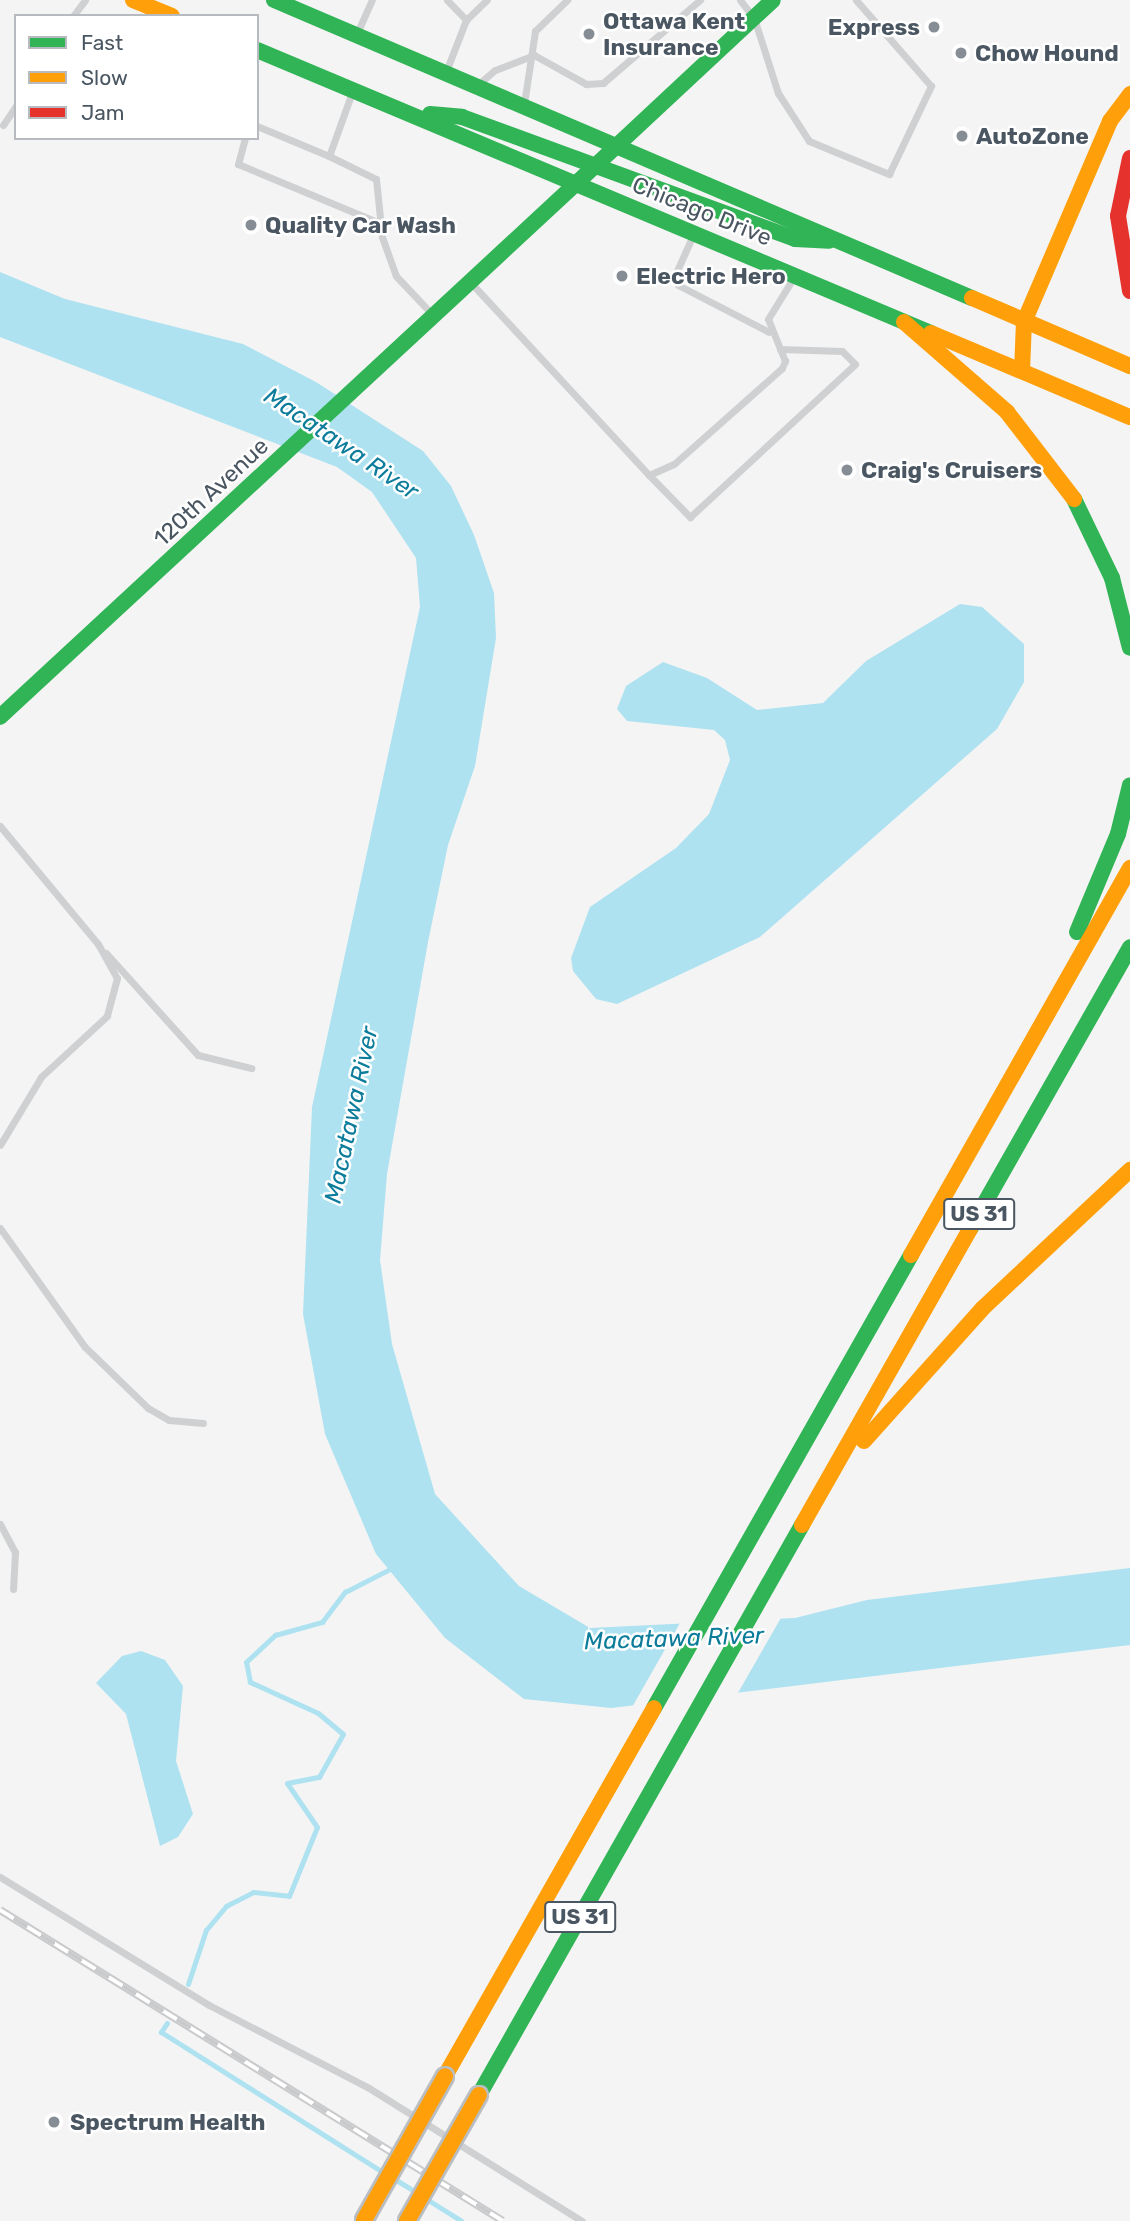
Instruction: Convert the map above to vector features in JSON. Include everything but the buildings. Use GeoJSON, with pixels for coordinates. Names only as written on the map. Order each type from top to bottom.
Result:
{"type":"FeatureCollection","features":[{"type":"Feature","properties":{"kind":"main road"},"geometry":{"type":"LineString","coordinates":[[133,0],[171,10]]}},
{"type":"Feature","properties":{"kind":"main road","name":"Chicago Drive"},"geometry":{"type":"LineString","coordinates":[[274,0],[846,242],[1130,366]]}},
{"type":"Feature","properties":{"kind":"main road","name":"120th Avenue"},"geometry":{"type":"LineString","coordinates":[[0,717],[773,0]]}},
{"type":"Feature","properties":{"kind":"main road","name":"Chicago Drive"},"geometry":{"type":"LineString","coordinates":[[259,51],[353,88],[575,185],[796,274],[1130,417]]}},
{"type":"Feature","properties":{"kind":"main road"},"geometry":{"type":"LineString","coordinates":[[1022,371],[1024,322],[1110,121],[1130,94]]}},
{"type":"Feature","properties":{"kind":"main road"},"geometry":{"type":"LineString","coordinates":[[411,113],[462,117],[795,239],[846,242]]}},
{"type":"Feature","properties":{"kind":"main road"},"geometry":{"type":"LineString","coordinates":[[1130,158],[1118,229],[1130,291]]}},
{"type":"Feature","properties":{"kind":"main road"},"geometry":{"type":"LineString","coordinates":[[904,322],[1007,412],[1068,486],[1112,578],[1130,648]]}},
{"type":"Feature","properties":{"kind":"main road"},"geometry":{"type":"LineString","coordinates":[[1024,1056],[1109,859],[1130,785]]}},
{"type":"Feature","properties":{"kind":"main road","name":"US 31"},"geometry":{"type":"LineString","coordinates":[[364,2220],[1130,868]]}},
{"type":"Feature","properties":{"kind":"main road","name":"US 31"},"geometry":{"type":"LineString","coordinates":[[407,2221],[1130,947]]}},
{"type":"Feature","properties":{"kind":"main road"},"geometry":{"type":"LineString","coordinates":[[828,1481],[983,1308],[1130,1170]]}},
{"type":"Feature","properties":{"kind":"main road"},"geometry":{"type":"LineString","coordinates":[[427,2221],[461,2157],[461,2126]]}},
{"type":"Feature","properties":{"kind":"lane"},"geometry":{"type":"LineString","coordinates":[[357,34],[372,0]]}},
{"type":"Feature","properties":{"kind":"lane"},"geometry":{"type":"LineString","coordinates":[[447,0],[466,20]]}},
{"type":"Feature","properties":{"kind":"lane"},"geometry":{"type":"LineString","coordinates":[[446,73],[466,20],[487,0]]}},
{"type":"Feature","properties":{"kind":"lane"},"geometry":{"type":"LineString","coordinates":[[524,106],[534,55],[535,31],[567,0]]}},
{"type":"Feature","properties":{"kind":"lane"},"geometry":{"type":"LineString","coordinates":[[534,55],[586,84],[603,83],[700,0]]}},
{"type":"Feature","properties":{"kind":"lane"},"geometry":{"type":"LineString","coordinates":[[740,0],[754,18],[778,93],[808,141],[889,174],[931,86],[856,0]]}},
{"type":"Feature","properties":{"kind":"lane"},"geometry":{"type":"LineString","coordinates":[[477,86],[495,70],[534,55]]}},
{"type":"Feature","properties":{"kind":"lane"},"geometry":{"type":"LineString","coordinates":[[329,156],[353,88]]}},
{"type":"Feature","properties":{"kind":"lane"},"geometry":{"type":"LineString","coordinates":[[3,125],[14,109]]}},
{"type":"Feature","properties":{"kind":"lane"},"geometry":{"type":"LineString","coordinates":[[259,127],[376,179],[380,223],[396,276],[433,316]]}},
{"type":"Feature","properties":{"kind":"lane"},"geometry":{"type":"LineString","coordinates":[[244,140],[238,164],[380,223]]}},
{"type":"Feature","properties":{"kind":"lane"},"geometry":{"type":"LineString","coordinates":[[694,232],[675,275],[678,285],[769,332]]}},
{"type":"Feature","properties":{"kind":"lane"},"geometry":{"type":"LineString","coordinates":[[649,475],[674,464],[782,368],[780,349],[769,332],[768,319],[796,274]]}},
{"type":"Feature","properties":{"kind":"lane"},"geometry":{"type":"LineString","coordinates":[[470,282],[690,517],[855,364],[842,351],[780,349]]}},
{"type":"Feature","properties":{"kind":"lane"},"geometry":{"type":"LineString","coordinates":[[0,826],[103,951],[117,978],[107,1016],[41,1077],[0,1145]]}},
{"type":"Feature","properties":{"kind":"lane"},"geometry":{"type":"LineString","coordinates":[[103,951],[120,962],[198,1055],[251,1068]]}},
{"type":"Feature","properties":{"kind":"lane"},"geometry":{"type":"LineString","coordinates":[[0,1228],[85,1347],[148,1408],[169,1420],[203,1423]]}},
{"type":"Feature","properties":{"kind":"lane"},"geometry":{"type":"LineString","coordinates":[[0,1524],[15,1552],[13,1589]]}},
{"type":"Feature","properties":{"kind":"lane"},"geometry":{"type":"LineString","coordinates":[[0,1877],[209,2005],[369,2088],[582,2221]]}},
{"type":"Feature","properties":{"kind":"water","name":"Macatawa River"},"geometry":{"type":"Polygon","coordinates":[[[0,272],[65,299],[243,344],[316,382],[423,451],[451,486],[474,535],[494,593],[496,638],[475,766],[448,845],[428,942],[387,1174],[380,1260],[392,1344],[435,1494],[519,1586],[590,1628],[795,1618],[867,1600],[1130,1568],[1130,1645],[611,1708],[524,1699],[445,1638],[376,1554],[325,1434],[303,1314],[312,1107],[420,607],[416,558],[372,492],[337,467],[0,337],[0,272]]]}},
{"type":"Feature","properties":{"kind":"water"},"geometry":{"type":"Polygon","coordinates":[[[960,604],[982,607],[1024,644],[1024,682],[997,729],[760,937],[617,1004],[596,999],[573,971],[571,958],[590,907],[676,848],[709,814],[730,760],[725,740],[714,730],[627,721],[617,709],[626,686],[663,662],[707,678],[757,710],[823,703],[866,661],[960,604]]]}},
{"type":"Feature","properties":{"kind":"water"},"geometry":{"type":"Polygon","coordinates":[[[141,1651],[165,1660],[183,1686],[176,1761],[193,1814],[178,1837],[160,1846],[126,1714],[96,1683],[122,1656],[141,1651]]]}},
{"type":"Feature","properties":{"kind":"pier"},"geometry":{"type":"Polygon","coordinates":[[[782,1616],[735,1698],[631,1709],[680,1623],[782,1616]]]}},
{"type":"Feature","properties":{"kind":"waterway"},"geometry":{"type":"LineString","coordinates":[[188,1984],[206,1930],[226,1906],[253,1892],[289,1896],[317,1827],[287,1783],[319,1777],[343,1734],[318,1713],[250,1682],[246,1662],[275,1635],[322,1622],[345,1592],[392,1568]]}},
{"type":"Feature","properties":{"kind":"waterway"},"geometry":{"type":"LineString","coordinates":[[167,2023],[161,2032],[381,2171]]}},
{"type":"Feature","properties":{"kind":"waterway"},"geometry":{"type":"LineString","coordinates":[[396,2180],[414,2191]]}},
{"type":"Feature","properties":{"kind":"waterway"},"geometry":{"type":"LineString","coordinates":[[428,2200],[461,2221]]}},
{"type":"Feature","properties":{"kind":"railway"},"geometry":{"type":"LineString","coordinates":[[0,1910],[503,2221]]}},
{"type":"Feature","properties":{"kind":"traffic: fast"},"geometry":{"type":"LineString","coordinates":[[274,0],[972,298]]}},
{"type":"Feature","properties":{"kind":"traffic: fast"},"geometry":{"type":"LineString","coordinates":[[595,166],[773,0]]}},
{"type":"Feature","properties":{"kind":"traffic: fast"},"geometry":{"type":"LineString","coordinates":[[259,51],[931,333]]}},
{"type":"Feature","properties":{"kind":"traffic: fast"},"geometry":{"type":"LineString","coordinates":[[430,114],[462,117],[795,239],[829,241]]}},
{"type":"Feature","properties":{"kind":"traffic: fast"},"geometry":{"type":"LineString","coordinates":[[0,717],[595,166]]}},
{"type":"Feature","properties":{"kind":"traffic: fast"},"geometry":{"type":"LineString","coordinates":[[1074,499],[1112,578],[1130,648]]}},
{"type":"Feature","properties":{"kind":"traffic: fast"},"geometry":{"type":"LineString","coordinates":[[1077,932],[1118,834],[1130,785]]}},
{"type":"Feature","properties":{"kind":"traffic: fast"},"geometry":{"type":"LineString","coordinates":[[970,1229],[1130,947]]}},
{"type":"Feature","properties":{"kind":"traffic: fast"},"geometry":{"type":"LineString","coordinates":[[654,1708],[911,1255]]}},
{"type":"Feature","properties":{"kind":"traffic: fast"},"geometry":{"type":"LineString","coordinates":[[479,2095],[802,1525]]}},
{"type":"Feature","properties":{"kind":"traffic: slow"},"geometry":{"type":"LineString","coordinates":[[133,0],[167,14]]}},
{"type":"Feature","properties":{"kind":"traffic: slow"},"geometry":{"type":"LineString","coordinates":[[1022,371],[1024,322],[1110,121],[1130,94]]}},
{"type":"Feature","properties":{"kind":"traffic: slow"},"geometry":{"type":"LineString","coordinates":[[972,298],[1130,366]]}},
{"type":"Feature","properties":{"kind":"traffic: slow"},"geometry":{"type":"LineString","coordinates":[[904,322],[1007,412],[1074,499]]}},
{"type":"Feature","properties":{"kind":"traffic: slow"},"geometry":{"type":"LineString","coordinates":[[931,333],[1130,417]]}},
{"type":"Feature","properties":{"kind":"traffic: slow"},"geometry":{"type":"LineString","coordinates":[[911,1255],[1130,868]]}},
{"type":"Feature","properties":{"kind":"traffic: slow"},"geometry":{"type":"LineString","coordinates":[[864,1441],[983,1308],[1130,1170]]}},
{"type":"Feature","properties":{"kind":"traffic: slow"},"geometry":{"type":"LineString","coordinates":[[802,1525],[970,1229]]}},
{"type":"Feature","properties":{"kind":"traffic: slow"},"geometry":{"type":"LineString","coordinates":[[445,2076],[654,1708]]}},
{"type":"Feature","properties":{"kind":"traffic: slow"},"geometry":{"type":"LineString","coordinates":[[364,2220],[445,2076]]}},
{"type":"Feature","properties":{"kind":"traffic: slow"},"geometry":{"type":"LineString","coordinates":[[407,2221],[479,2095]]}},
{"type":"Feature","properties":{"kind":"traffic: jam"},"geometry":{"type":"LineString","coordinates":[[1130,158],[1118,216],[1130,291]]}},
{"type":"Feature","properties":{"kind":"place","name":"Express"},"geometry":{"type":"Point","coordinates":[934,27]}},
{"type":"Feature","properties":{"kind":"place","name":"Ottawa Kent Insurance"},"geometry":{"type":"Point","coordinates":[589,34]}},
{"type":"Feature","properties":{"kind":"place","name":"Chow Hound"},"geometry":{"type":"Point","coordinates":[961,53]}},
{"type":"Feature","properties":{"kind":"place","name":"AutoZone"},"geometry":{"type":"Point","coordinates":[962,136]}},
{"type":"Feature","properties":{"kind":"place","name":"Quality Car Wash"},"geometry":{"type":"Point","coordinates":[251,225]}},
{"type":"Feature","properties":{"kind":"place","name":"Electric Hero"},"geometry":{"type":"Point","coordinates":[622,276]}},
{"type":"Feature","properties":{"kind":"place","name":"Craig's Cruisers"},"geometry":{"type":"Point","coordinates":[847,470]}},
{"type":"Feature","properties":{"kind":"place","name":"Spectrum Health"},"geometry":{"type":"Point","coordinates":[54,2122]}}]}
